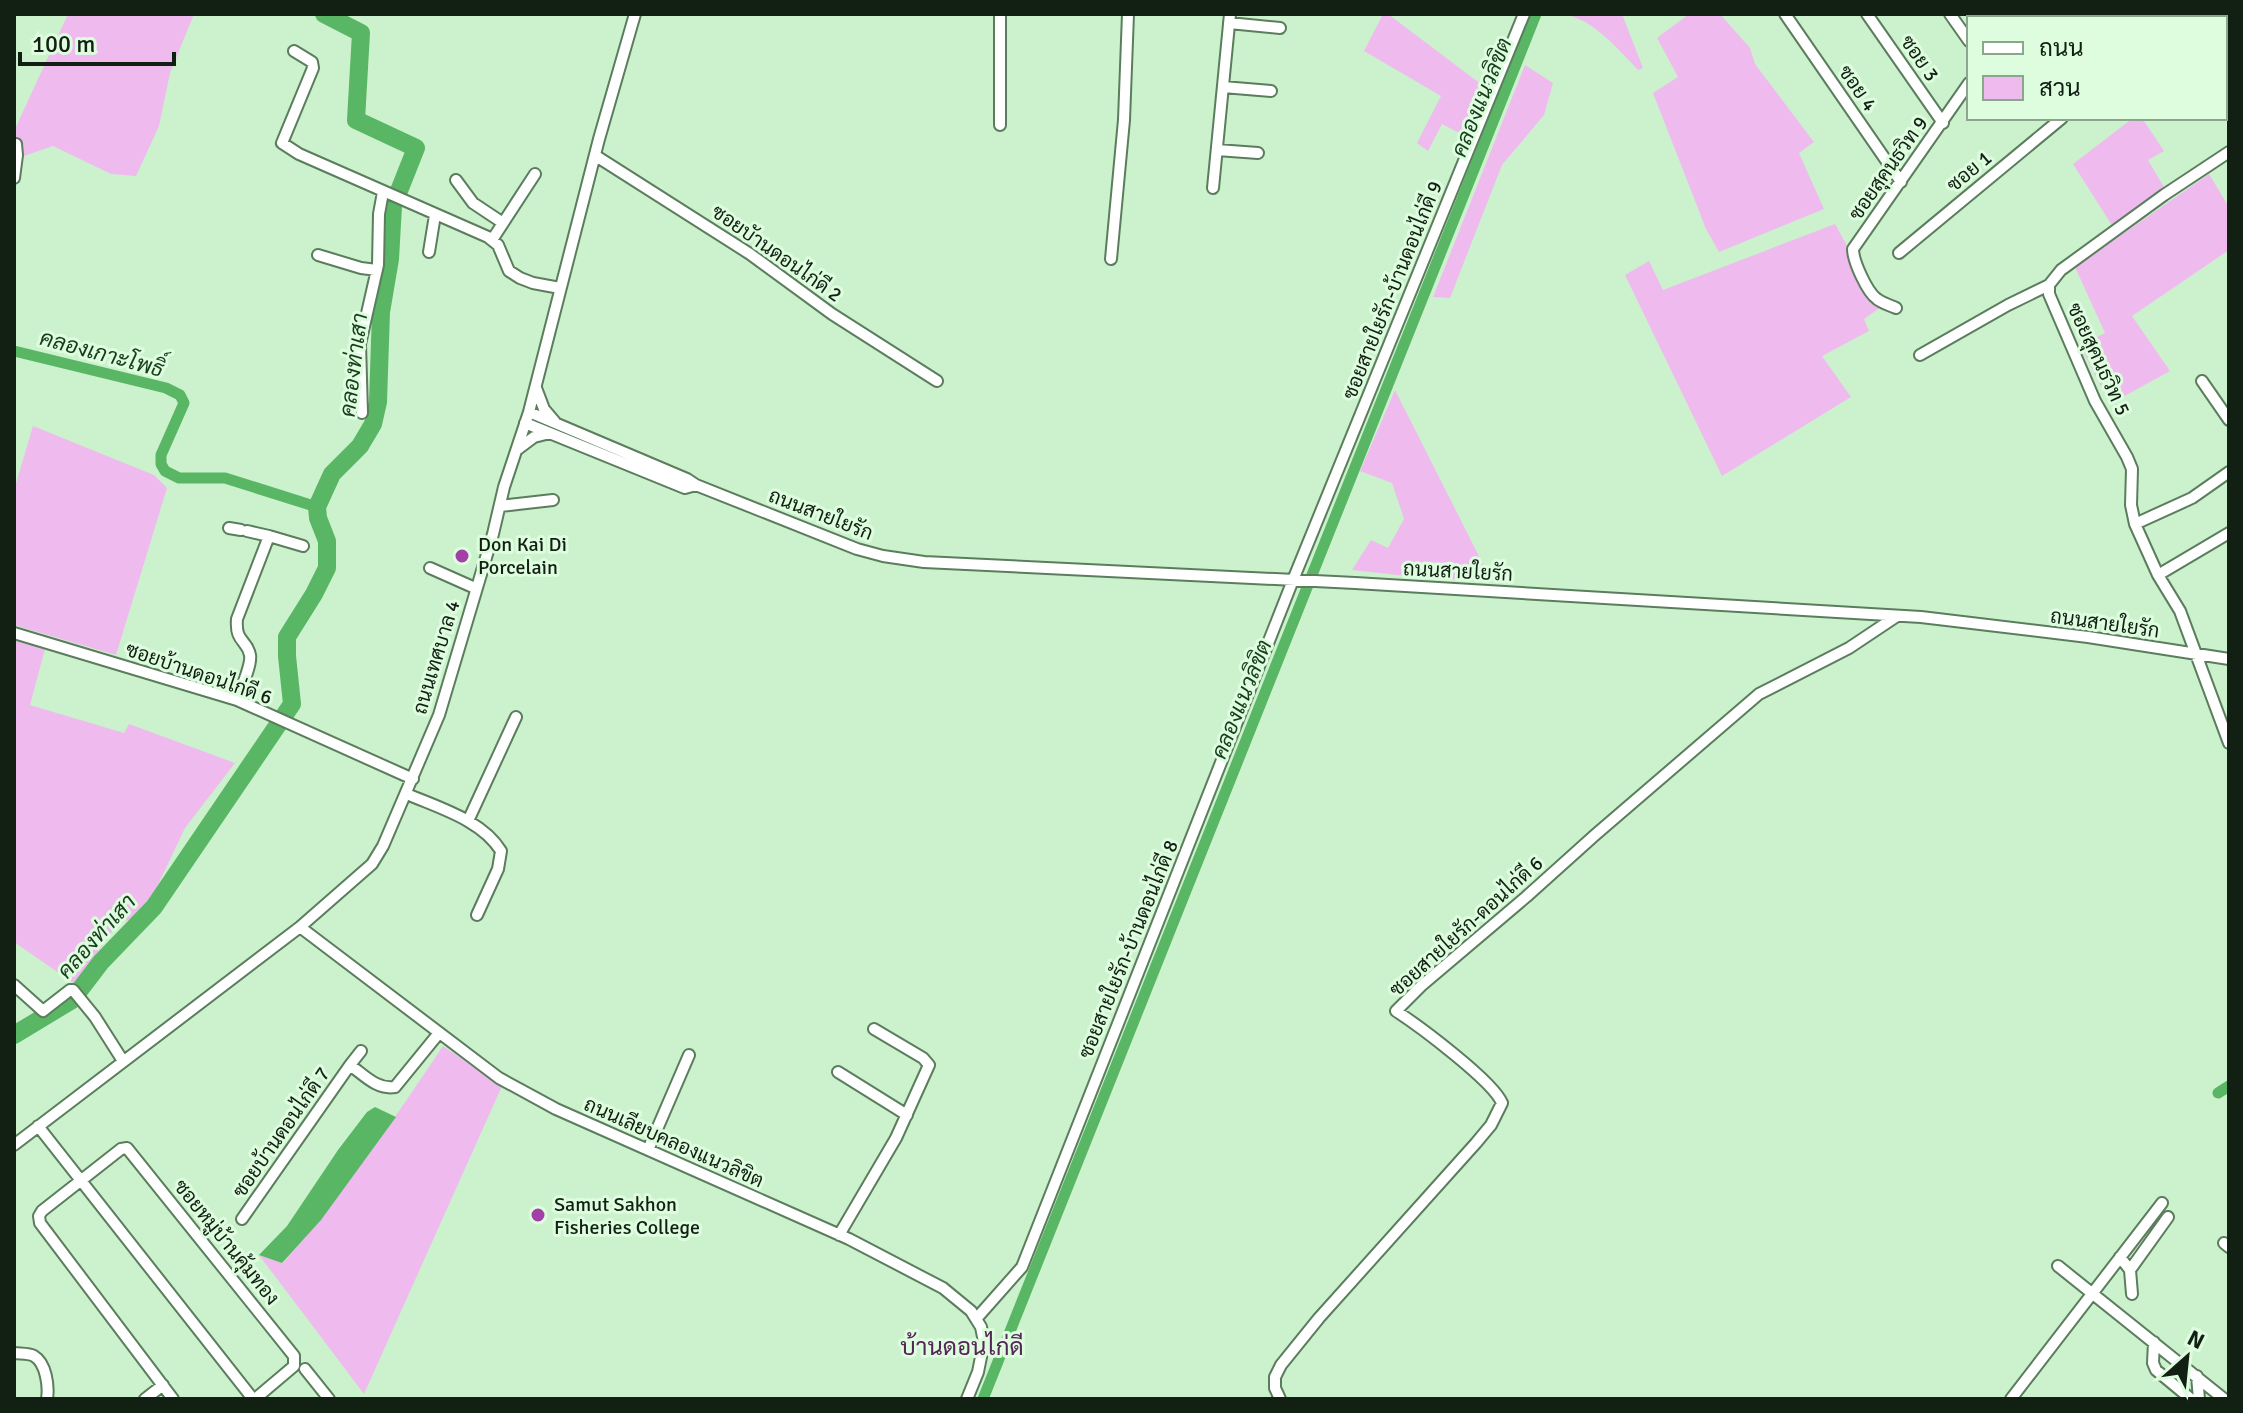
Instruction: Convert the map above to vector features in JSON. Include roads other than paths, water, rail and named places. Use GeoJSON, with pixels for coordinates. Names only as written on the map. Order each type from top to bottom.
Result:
{"type":"FeatureCollection","features":[{"type":"Feature","properties":{"kind":"street","name":"ถนนเทศบาล 4"},"geometry":{"type":"LineString","coordinates":[[14,1145],[300,927],[372,864],[383,846],[439,715],[527,418],[635,14]]}},
{"type":"Feature","properties":{"kind":"street"},"geometry":{"type":"LineString","coordinates":[[1000,14],[1000,125]]}},
{"type":"Feature","properties":{"kind":"street"},"geometry":{"type":"LineString","coordinates":[[1111,259],[1124,120],[1128,14]]}},
{"type":"Feature","properties":{"kind":"street","name":"ซอยสายใยรัก-บ้านดอนไก่ดี 9"},"geometry":{"type":"LineString","coordinates":[[1296,581],[1524,14]]}},
{"type":"Feature","properties":{"kind":"street","name":"ซอย 4"},"geometry":{"type":"LineString","coordinates":[[1785,14],[1901,182]]}},
{"type":"Feature","properties":{"kind":"street","name":"ซอย 3"},"geometry":{"type":"LineString","coordinates":[[1867,14],[1943,123]]}},
{"type":"Feature","properties":{"kind":"street"},"geometry":{"type":"LineString","coordinates":[[1950,14],[1967,38]]}},
{"type":"Feature","properties":{"kind":"street"},"geometry":{"type":"LineString","coordinates":[[1213,188],[1230,18],[1280,28]]}},
{"type":"Feature","properties":{"kind":"street"},"geometry":{"type":"LineString","coordinates":[[294,51],[312,62],[313,68],[282,143],[299,154],[492,240],[498,245],[509,271],[520,278],[560,288]]}},
{"type":"Feature","properties":{"kind":"street","name":"ซอยสุคนธวิท 9"},"geometry":{"type":"LineString","coordinates":[[1896,308],[1872,295],[1853,249],[1967,86]]}},
{"type":"Feature","properties":{"kind":"street"},"geometry":{"type":"LineString","coordinates":[[1223,87],[1271,91]]}},
{"type":"Feature","properties":{"kind":"street","name":"ซอย 1"},"geometry":{"type":"LineString","coordinates":[[1899,253],[2060,120]]}},
{"type":"Feature","properties":{"kind":"street"},"geometry":{"type":"LineString","coordinates":[[14,178],[16,144]]}},
{"type":"Feature","properties":{"kind":"street"},"geometry":{"type":"LineString","coordinates":[[1217,150],[1258,153]]}},
{"type":"Feature","properties":{"kind":"street","name":"ซอยสุคนธวิท 5"},"geometry":{"type":"LineString","coordinates":[[2229,152],[2061,270],[2049,285],[2049,294],[2087,384],[2132,469],[2131,505],[2135,524],[2158,575],[2180,611],[2229,743]]}},
{"type":"Feature","properties":{"kind":"street","name":"ซอยบัานดอนไก่ดี 2"},"geometry":{"type":"LineString","coordinates":[[596,156],[750,254],[832,314],[937,381]]}},
{"type":"Feature","properties":{"kind":"street"},"geometry":{"type":"LineString","coordinates":[[492,240],[535,174]]}},
{"type":"Feature","properties":{"kind":"street"},"geometry":{"type":"LineString","coordinates":[[456,180],[473,203],[503,223]]}},
{"type":"Feature","properties":{"kind":"street"},"geometry":{"type":"LineString","coordinates":[[362,413],[360,344],[377,270],[379,214],[389,195]]}},
{"type":"Feature","properties":{"kind":"street"},"geometry":{"type":"LineString","coordinates":[[429,252],[435,215]]}},
{"type":"Feature","properties":{"kind":"street"},"geometry":{"type":"LineString","coordinates":[[318,255],[377,270]]}},
{"type":"Feature","properties":{"kind":"street"},"geometry":{"type":"LineString","coordinates":[[1920,355],[2049,285]]}},
{"type":"Feature","properties":{"kind":"street"},"geometry":{"type":"LineString","coordinates":[[2202,381],[2229,420]]}},
{"type":"Feature","properties":{"kind":"street"},"geometry":{"type":"LineString","coordinates":[[516,450],[554,428],[535,386]]}},
{"type":"Feature","properties":{"kind":"street","name":"ถนนสายใยรัก"},"geometry":{"type":"LineString","coordinates":[[527,418],[687,479],[835,541],[883,556],[924,562],[1317,581],[1897,616],[2088,637],[2229,659]]}},
{"type":"Feature","properties":{"kind":"street"},"geometry":{"type":"LineString","coordinates":[[2135,524],[2192,498],[2229,472]]}},
{"type":"Feature","properties":{"kind":"street"},"geometry":{"type":"LineString","coordinates":[[500,506],[553,500]]}},
{"type":"Feature","properties":{"kind":"street"},"geometry":{"type":"LineString","coordinates":[[239,529],[303,546]]}},
{"type":"Feature","properties":{"kind":"street"},"geometry":{"type":"LineString","coordinates":[[2158,575],[2229,533]]}},
{"type":"Feature","properties":{"kind":"street"},"geometry":{"type":"LineString","coordinates":[[237,700],[250,655],[239,638],[237,619],[269,536]]}},
{"type":"Feature","properties":{"kind":"street"},"geometry":{"type":"LineString","coordinates":[[430,568],[475,588]]}},
{"type":"Feature","properties":{"kind":"street","name":"ซอยสายใยรัก-บ้านดอนไก่ดี 8"},"geometry":{"type":"LineString","coordinates":[[976,1319],[1022,1267],[1296,581]]}},
{"type":"Feature","properties":{"kind":"street","name":"ซอยสายใยรัก-ดอนไก่ดี 6"},"geometry":{"type":"LineString","coordinates":[[1280,1399],[1275,1388],[1275,1377],[1281,1365],[1319,1318],[1476,1143],[1491,1125],[1502,1103],[1498,1094],[1469,1068],[1396,1011],[1759,694],[1849,648],[1897,616]]}},
{"type":"Feature","properties":{"kind":"street","name":"ซอยบ้านดอนไก่ดี 6"},"geometry":{"type":"LineString","coordinates":[[14,633],[237,700],[413,779]]}},
{"type":"Feature","properties":{"kind":"street"},"geometry":{"type":"LineString","coordinates":[[468,821],[516,717]]}},
{"type":"Feature","properties":{"kind":"street"},"geometry":{"type":"LineString","coordinates":[[407,794],[468,821],[495,841],[501,851],[498,869],[477,915]]}},
{"type":"Feature","properties":{"kind":"street","name":"ถนนเลียบคลองแนวลิขิต"},"geometry":{"type":"LineString","coordinates":[[300,927],[499,1078],[531,1096],[839,1235],[943,1288],[971,1311],[976,1319]]}},
{"type":"Feature","properties":{"kind":"street"},"geometry":{"type":"LineString","coordinates":[[14,985],[43,1011],[70,990],[74,991],[123,1061]]}},
{"type":"Feature","properties":{"kind":"street"},"geometry":{"type":"LineString","coordinates":[[839,1235],[896,1138],[929,1065],[923,1058],[874,1029]]}},
{"type":"Feature","properties":{"kind":"street","name":"ซอยบ้านดอนไก่ดี 7"},"geometry":{"type":"LineString","coordinates":[[350,1065],[378,1086],[390,1089],[395,1087],[439,1033]]}},
{"type":"Feature","properties":{"kind":"street","name":"ซอยบ้านดอนไก่ดี 7"},"geometry":{"type":"LineString","coordinates":[[242,1219],[361,1051]]}},
{"type":"Feature","properties":{"kind":"street"},"geometry":{"type":"LineString","coordinates":[[648,1150],[689,1055]]}},
{"type":"Feature","properties":{"kind":"street"},"geometry":{"type":"LineString","coordinates":[[838,1072],[907,1115]]}},
{"type":"Feature","properties":{"kind":"street","name":"ซอยหมู่บ้านคุ้มทอง"},"geometry":{"type":"LineString","coordinates":[[38,1126],[81,1180],[254,1399],[296,1361],[127,1148],[121,1149],[81,1180],[42,1211],[40,1223],[173,1399]]}},
{"type":"Feature","properties":{"kind":"street"},"geometry":{"type":"LineString","coordinates":[[2011,1399],[2162,1203]]}},
{"type":"Feature","properties":{"kind":"street"},"geometry":{"type":"LineString","coordinates":[[2130,1270],[2168,1217]]}},
{"type":"Feature","properties":{"kind":"street"},"geometry":{"type":"LineString","coordinates":[[2120,1257],[2130,1270],[2132,1294]]}},
{"type":"Feature","properties":{"kind":"street"},"geometry":{"type":"LineString","coordinates":[[2058,1266],[2224,1399]]}},
{"type":"Feature","properties":{"kind":"street"},"geometry":{"type":"LineString","coordinates":[[967,1399],[978,1372],[984,1342],[976,1319]]}},
{"type":"Feature","properties":{"kind":"street"},"geometry":{"type":"LineString","coordinates":[[2154,1342],[2153,1363],[2156,1370],[2191,1399]]}},
{"type":"Feature","properties":{"kind":"street"},"geometry":{"type":"LineString","coordinates":[[14,1353],[37,1358],[43,1369],[47,1399]]}},
{"type":"Feature","properties":{"kind":"street"},"geometry":{"type":"LineString","coordinates":[[305,1369],[329,1399]]}},
{"type":"Feature","properties":{"kind":"street"},"geometry":{"type":"LineString","coordinates":[[2197,1376],[2199,1399]]}},
{"type":"Feature","properties":{"kind":"street"},"geometry":{"type":"LineString","coordinates":[[145,1399],[163,1385]]}},
{"type":"Feature","properties":{"kind":"waterway","name":"คลองท่าเสา"},"geometry":{"type":"LineString","coordinates":[[14,1035],[72,1000],[101,962],[154,907],[292,704],[287,637],[327,568],[327,541],[317,507],[332,474],[360,446],[373,424],[378,402],[381,312],[390,259],[393,206],[416,148],[356,120],[361,33],[324,14]]}},
{"type":"Feature","properties":{"kind":"waterway","name":"คลองแนวลิขิต"},"geometry":{"type":"LineString","coordinates":[[983,1399],[1536,14]]}},
{"type":"Feature","properties":{"kind":"waterway","name":"คลองเกาะโพธิ์"},"geometry":{"type":"LineString","coordinates":[[14,351],[166,388],[180,395],[184,403],[161,455],[165,471],[179,478],[225,478],[317,507]]}},
{"type":"Feature","properties":{"kind":"waterway"},"geometry":{"type":"LineString","coordinates":[[2218,1093],[2229,1086]]}},
{"type":"Feature","properties":{"kind":"place","name":"Don Kai Di Porcelain"},"geometry":{"type":"Point","coordinates":[462,556]}},
{"type":"Feature","properties":{"kind":"place","name":"Samut Sakhon Fisheries College"},"geometry":{"type":"Point","coordinates":[538,1215]}},
{"type":"Feature","properties":{"kind":"district","name":"บ้านดอนไก่ดี"},"geometry":{"type":"Point","coordinates":[962,1347]}}]}
